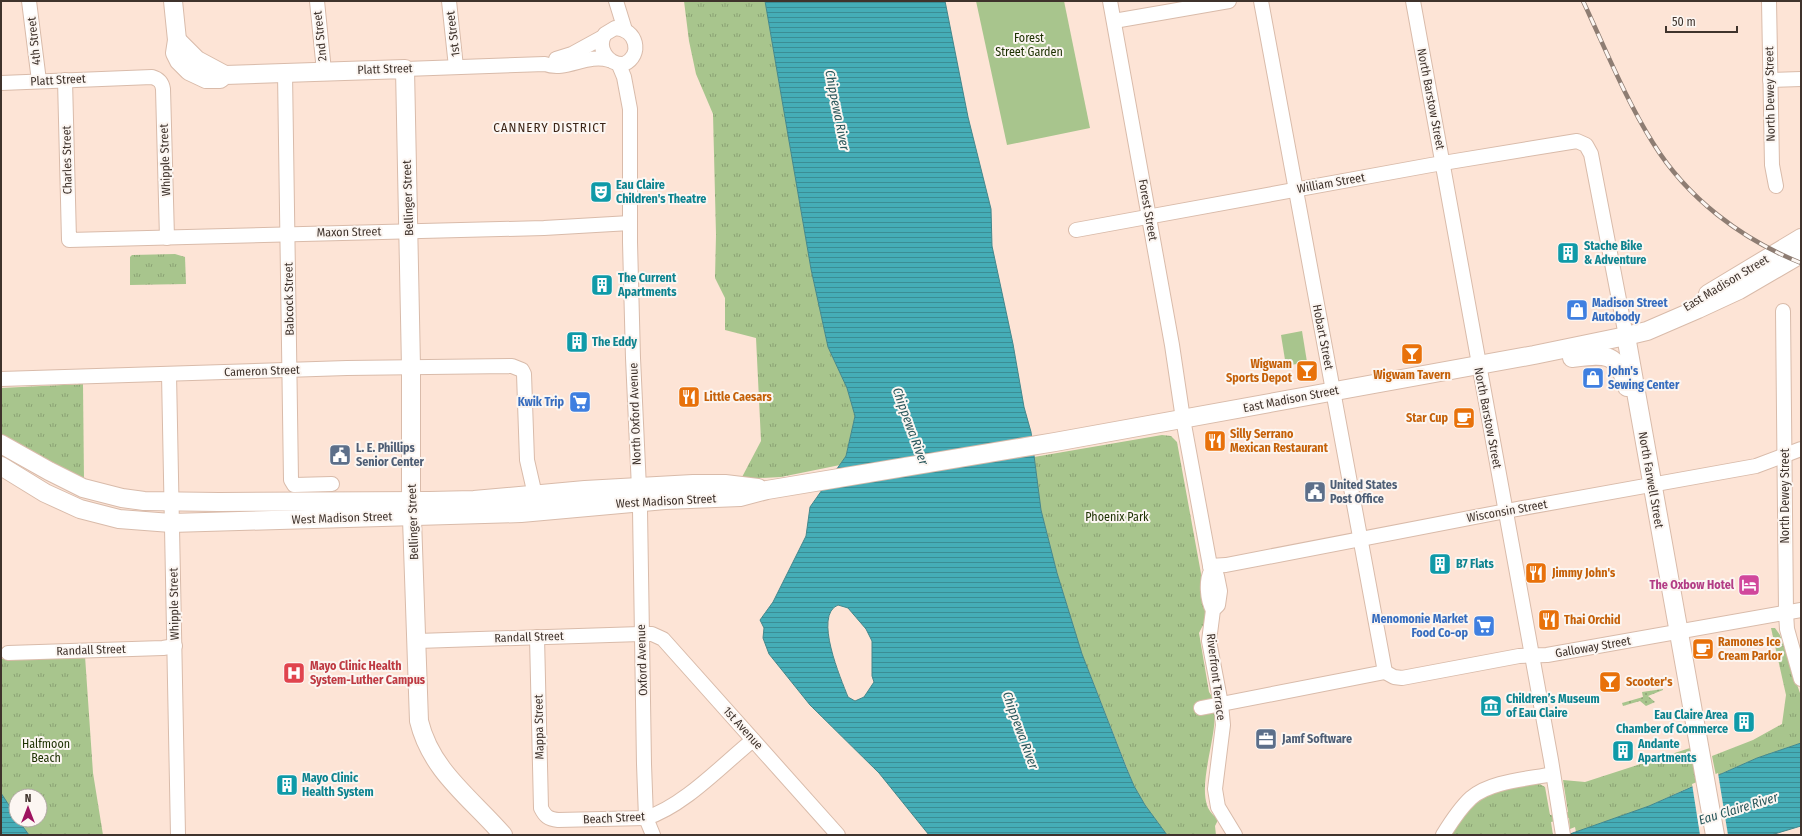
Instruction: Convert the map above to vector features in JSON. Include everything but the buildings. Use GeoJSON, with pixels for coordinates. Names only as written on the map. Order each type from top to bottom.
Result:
{"type":"FeatureCollection","features":[{"type":"Feature","properties":{"kind":"main road","name":"Platt Street"},"geometry":{"type":"LineString","coordinates":[[173,1],[177,40],[175,53],[179,61],[193,65],[206,79],[220,79],[225,75],[404,69]]}},
{"type":"Feature","properties":{"kind":"main road","name":"Bellinger Street"},"geometry":{"type":"LineString","coordinates":[[404,69],[409,230],[412,508],[418,713],[420,726],[435,761],[448,778],[500,832]]}},
{"type":"Feature","properties":{"kind":"main road","name":"East Madison Street"},"geometry":{"type":"LineString","coordinates":[[1651,329],[1801,238]]}},
{"type":"Feature","properties":{"kind":"main road","name":"East Madison Street"},"geometry":{"type":"LineString","coordinates":[[929,462],[1055,442],[1534,356],[1626,336],[1651,329],[1739,290],[1801,254]]}},
{"type":"Feature","properties":{"kind":"main road","name":"North Farwell Street"},"geometry":{"type":"LineString","coordinates":[[1626,336],[1715,835]]}},
{"type":"Feature","properties":{"kind":"main road"},"geometry":{"type":"LineString","coordinates":[[1534,356],[1555,358],[1596,356],[1607,357],[1618,364],[1621,368],[1631,398],[1638,401]]}},
{"type":"Feature","properties":{"kind":"main road","name":"West Madison Street"},"geometry":{"type":"LineString","coordinates":[[1,444],[48,471],[83,488],[122,498],[170,502],[412,508]]}},
{"type":"Feature","properties":{"kind":"main road","name":"West Madison Street"},"geometry":{"type":"LineString","coordinates":[[1,466],[45,493],[80,509],[119,519],[172,523],[412,508],[534,504],[585,490],[639,495],[715,484],[767,490],[929,462]]}},
{"type":"Feature","properties":{"kind":"street","name":"4th Street"},"geometry":{"type":"LineString","coordinates":[[29,1],[38,81]]}},
{"type":"Feature","properties":{"kind":"street","name":"2nd Street"},"geometry":{"type":"LineString","coordinates":[[317,1],[324,71]]}},
{"type":"Feature","properties":{"kind":"street","name":"1st Street"},"geometry":{"type":"LineString","coordinates":[[449,1],[456,67]]}},
{"type":"Feature","properties":{"kind":"street"},"geometry":{"type":"LineString","coordinates":[[609,1],[612,14],[613,32]]}},
{"type":"Feature","properties":{"kind":"street"},"geometry":{"type":"LineString","coordinates":[[613,32],[634,39],[635,46],[632,57],[628,62],[614,62],[603,49],[613,32],[616,1]]}},
{"type":"Feature","properties":{"kind":"street","name":"Forest Street"},"geometry":{"type":"LineString","coordinates":[[1110,1],[1172,345],[1182,418]]}},
{"type":"Feature","properties":{"kind":"street"},"geometry":{"type":"LineString","coordinates":[[1114,21],[1229,1]]}},
{"type":"Feature","properties":{"kind":"street","name":"Hobart Street"},"geometry":{"type":"LineString","coordinates":[[1261,1],[1385,672]]}},
{"type":"Feature","properties":{"kind":"street","name":"North Barstow Street"},"geometry":{"type":"LineString","coordinates":[[1413,1],[1478,365],[1506,511],[1553,774],[1562,834]]}},
{"type":"Feature","properties":{"kind":"street","name":"North Dewey Street"},"geometry":{"type":"LineString","coordinates":[[1769,1],[1772,165],[1776,186]]}},
{"type":"Feature","properties":{"kind":"street","name":"Platt Street"},"geometry":{"type":"LineString","coordinates":[[545,64],[552,60],[572,54],[613,32]]}},
{"type":"Feature","properties":{"kind":"street","name":"North Oxford Avenue"},"geometry":{"type":"LineString","coordinates":[[630,109],[636,93],[632,57]]}},
{"type":"Feature","properties":{"kind":"street","name":"Platt Street"},"geometry":{"type":"LineString","coordinates":[[404,69],[545,64],[553,67],[594,58],[614,62]]}},
{"type":"Feature","properties":{"kind":"street","name":"North Oxford Avenue"},"geometry":{"type":"LineString","coordinates":[[614,62],[624,77],[630,109],[630,223],[633,358],[639,495]]}},
{"type":"Feature","properties":{"kind":"street","name":"Babcock Street"},"geometry":{"type":"LineString","coordinates":[[285,73],[291,483],[294,485],[332,484]]}},
{"type":"Feature","properties":{"kind":"street","name":"Platt Street"},"geometry":{"type":"LineString","coordinates":[[1,82],[152,77],[161,82]]}},
{"type":"Feature","properties":{"kind":"street"},"geometry":{"type":"LineString","coordinates":[[1770,80],[1801,79]]}},
{"type":"Feature","properties":{"kind":"street","name":"Charles Street"},"geometry":{"type":"LineString","coordinates":[[65,80],[68,240]]}},
{"type":"Feature","properties":{"kind":"street","name":"Whipple Street"},"geometry":{"type":"LineString","coordinates":[[161,82],[163,89],[167,238]]}},
{"type":"Feature","properties":{"kind":"street","name":"William Street"},"geometry":{"type":"LineString","coordinates":[[1076,230],[1443,163],[1577,141],[1586,145]]}},
{"type":"Feature","properties":{"kind":"street","name":"North Farwell Street"},"geometry":{"type":"LineString","coordinates":[[1586,145],[1591,154],[1626,336]]}},
{"type":"Feature","properties":{"kind":"street","name":"Maxon Street"},"geometry":{"type":"LineString","coordinates":[[68,240],[409,230],[544,228],[630,223]]}},
{"type":"Feature","properties":{"kind":"street","name":"North Dewey Street"},"geometry":{"type":"LineString","coordinates":[[1783,311],[1786,613],[1787,629],[1801,679]]}},
{"type":"Feature","properties":{"kind":"street","name":"Cameron Street"},"geometry":{"type":"LineString","coordinates":[[1,379],[411,366],[512,366],[522,370],[525,379],[527,460],[534,504]]}},
{"type":"Feature","properties":{"kind":"street","name":"Whipple Street"},"geometry":{"type":"LineString","coordinates":[[169,374],[170,502],[172,523],[175,646],[178,835]]}},
{"type":"Feature","properties":{"kind":"street","name":"Riverfront Terrace"},"geometry":{"type":"LineString","coordinates":[[1182,418],[1210,569],[1217,576],[1220,591],[1218,605],[1213,610],[1209,641],[1221,704],[1222,740],[1215,789],[1218,807],[1235,835]]}},
{"type":"Feature","properties":{"kind":"street","name":"Wisconsin Street"},"geometry":{"type":"LineString","coordinates":[[1210,569],[1506,511],[1756,466],[1801,449]]}},
{"type":"Feature","properties":{"kind":"street","name":"Oxford Avenue"},"geometry":{"type":"LineString","coordinates":[[639,495],[646,818]]}},
{"type":"Feature","properties":{"kind":"street","name":"Galloway Street"},"geometry":{"type":"LineString","coordinates":[[1385,672],[1394,677],[1402,678],[1519,656],[1548,655],[1801,610]]}},
{"type":"Feature","properties":{"kind":"street","name":"Randall Street"},"geometry":{"type":"LineString","coordinates":[[416,641],[641,634]]}},
{"type":"Feature","properties":{"kind":"street","name":"1st Avenue"},"geometry":{"type":"LineString","coordinates":[[641,634],[652,634],[663,639],[838,835]]}},
{"type":"Feature","properties":{"kind":"street","name":"Mappa Street"},"geometry":{"type":"LineString","coordinates":[[537,637],[541,808],[545,816]]}},
{"type":"Feature","properties":{"kind":"street","name":"Randall Street"},"geometry":{"type":"LineString","coordinates":[[8,653],[163,648],[175,646]]}},
{"type":"Feature","properties":{"kind":"street"},"geometry":{"type":"LineString","coordinates":[[1201,708],[1385,672]]}},
{"type":"Feature","properties":{"kind":"street","name":"Beach Street"},"geometry":{"type":"LineString","coordinates":[[545,816],[558,820],[646,818],[664,812],[675,805],[753,740]]}},
{"type":"Feature","properties":{"kind":"street"},"geometry":{"type":"LineString","coordinates":[[1443,835],[1466,804],[1478,793],[1498,785],[1553,774]]}},
{"type":"Feature","properties":{"kind":"street"},"geometry":{"type":"LineString","coordinates":[[646,818],[653,835]]}},
{"type":"Feature","properties":{"kind":"green space"},"geometry":{"type":"Polygon","coordinates":[[[684,1],[765,1],[811,269],[828,347],[847,388],[855,416],[846,456],[840,465],[781,477],[741,479],[761,441],[756,338],[725,330],[725,298],[715,278],[716,235],[713,114],[696,74],[689,41],[684,1]]]}},
{"type":"Feature","properties":{"kind":"green space","name":"Forest Street Garden"},"geometry":{"type":"Polygon","coordinates":[[[976,1],[1064,1],[1090,128],[1007,145],[976,1]]]}},
{"type":"Feature","properties":{"kind":"green space"},"geometry":{"type":"Polygon","coordinates":[[[175,254],[185,257],[186,284],[130,285],[130,257],[132,255],[175,254]]]}},
{"type":"Feature","properties":{"kind":"green space"},"geometry":{"type":"Polygon","coordinates":[[[1302,331],[1307,362],[1286,366],[1281,335],[1302,331]]]}},
{"type":"Feature","properties":{"kind":"green space"},"geometry":{"type":"Polygon","coordinates":[[[83,384],[84,481],[1,438],[1,388],[83,384]]]}},
{"type":"Feature","properties":{"kind":"green space","name":"Phoenix Park"},"geometry":{"type":"Polygon","coordinates":[[[1162,435],[1171,436],[1177,442],[1206,608],[1204,623],[1199,633],[1209,692],[1214,702],[1215,715],[1205,792],[1207,805],[1210,812],[1218,820],[1215,826],[1216,835],[1167,835],[1145,805],[1134,786],[1082,654],[1057,573],[1041,510],[1034,457],[1162,435]]]}},
{"type":"Feature","properties":{"kind":"green space"},"geometry":{"type":"Polygon","coordinates":[[[1771,628],[1775,628],[1780,635],[1801,696],[1801,743],[1757,758],[1716,776],[1712,756],[1753,740],[1782,724],[1786,695],[1771,628]]]}},
{"type":"Feature","properties":{"kind":"green space","name":"Halfmoon Beach"},"geometry":{"type":"Polygon","coordinates":[[[85,656],[93,773],[103,835],[29,835],[24,828],[48,828],[48,788],[8,788],[8,804],[1,793],[1,659],[85,656]]]}},
{"type":"Feature","properties":{"kind":"green space"},"geometry":{"type":"Polygon","coordinates":[[[1663,689],[1648,696],[1655,702],[1646,706],[1640,701],[1623,706],[1622,703],[1643,697],[1642,692],[1663,689]]]}},
{"type":"Feature","properties":{"kind":"green space"},"geometry":{"type":"Polygon","coordinates":[[[1690,748],[1697,784],[1649,806],[1576,832],[1575,827],[1570,829],[1569,818],[1551,822],[1553,835],[1450,835],[1476,802],[1493,793],[1538,783],[1545,787],[1550,815],[1568,812],[1563,780],[1585,782],[1690,748]]]}},
{"type":"Feature","properties":{"kind":"water","name":"Chippewa River"},"geometry":{"type":"Polygon","coordinates":[[[765,1],[945,1],[968,117],[991,209],[992,246],[1013,344],[1024,407],[1031,432],[1041,510],[1057,573],[1082,654],[1126,767],[1134,786],[1145,805],[1167,835],[929,835],[879,773],[810,705],[769,654],[763,638],[764,628],[760,620],[773,602],[806,536],[810,507],[846,456],[855,416],[847,388],[828,347],[811,269],[765,1]],[[838,605],[831,611],[828,621],[828,634],[835,663],[848,697],[855,701],[864,697],[874,682],[872,676],[872,641],[866,629],[848,608],[838,605]]]}},
{"type":"Feature","properties":{"kind":"water","name":"Eau Claire River"},"geometry":{"type":"Polygon","coordinates":[[[1801,743],[1801,826],[1771,835],[1567,835],[1649,806],[1757,758],[1801,743]]]}},
{"type":"Feature","properties":{"kind":"water"},"geometry":{"type":"Polygon","coordinates":[[[1,793],[8,804],[8,828],[24,828],[29,835],[1,835],[1,793]]]}},
{"type":"Feature","properties":{"kind":"pier"},"geometry":{"type":"Polygon","coordinates":[[[1718,773],[1728,835],[1700,835],[1692,784],[1718,773]]]}},
{"type":"Feature","properties":{"kind":"railway"},"geometry":{"type":"LineString","coordinates":[[1583,1],[1633,108],[1653,143],[1682,182],[1717,215],[1737,229],[1757,242],[1801,263]]}},
{"type":"Feature","properties":{"kind":"place","name":"Eau Claire Children's Theatre"},"geometry":{"type":"Point","coordinates":[601,192]}},
{"type":"Feature","properties":{"kind":"place","name":"Stache Bike & Adventure"},"geometry":{"type":"Point","coordinates":[1568,253]}},
{"type":"Feature","properties":{"kind":"place","name":"The Current Apartments"},"geometry":{"type":"Point","coordinates":[602,285]}},
{"type":"Feature","properties":{"kind":"place","name":"Madison Street Autobody"},"geometry":{"type":"Point","coordinates":[1577,310]}},
{"type":"Feature","properties":{"kind":"place","name":"The Eddy"},"geometry":{"type":"Point","coordinates":[577,342]}},
{"type":"Feature","properties":{"kind":"place","name":"Wigwam Tavern"},"geometry":{"type":"Point","coordinates":[1412,354]}},
{"type":"Feature","properties":{"kind":"place","name":"Wigwam Sports Depot"},"geometry":{"type":"Point","coordinates":[1307,371]}},
{"type":"Feature","properties":{"kind":"place","name":"John's Sewing Center"},"geometry":{"type":"Point","coordinates":[1593,378]}},
{"type":"Feature","properties":{"kind":"place","name":"Little Caesars"},"geometry":{"type":"Point","coordinates":[689,397]}},
{"type":"Feature","properties":{"kind":"place","name":"Kwik Trip"},"geometry":{"type":"Point","coordinates":[580,402]}},
{"type":"Feature","properties":{"kind":"place","name":"Star Cup"},"geometry":{"type":"Point","coordinates":[1464,418]}},
{"type":"Feature","properties":{"kind":"place","name":"Silly Serrano Mexican Restaurant"},"geometry":{"type":"Point","coordinates":[1215,441]}},
{"type":"Feature","properties":{"kind":"place","name":"L. E. Phillips Senior Center"},"geometry":{"type":"Point","coordinates":[340,455]}},
{"type":"Feature","properties":{"kind":"place","name":"United States Post Office"},"geometry":{"type":"Point","coordinates":[1315,492]}},
{"type":"Feature","properties":{"kind":"place","name":"B7 Flats"},"geometry":{"type":"Point","coordinates":[1440,564]}},
{"type":"Feature","properties":{"kind":"place","name":"Jimmy John's"},"geometry":{"type":"Point","coordinates":[1536,573]}},
{"type":"Feature","properties":{"kind":"place","name":"The Oxbow Hotel"},"geometry":{"type":"Point","coordinates":[1749,585]}},
{"type":"Feature","properties":{"kind":"place","name":"Thai Orchid"},"geometry":{"type":"Point","coordinates":[1549,620]}},
{"type":"Feature","properties":{"kind":"place","name":"Menomonie Market Food Co-op"},"geometry":{"type":"Point","coordinates":[1484,626]}},
{"type":"Feature","properties":{"kind":"place","name":"Ramones Ice Cream Parlor"},"geometry":{"type":"Point","coordinates":[1703,649]}},
{"type":"Feature","properties":{"kind":"place","name":"Mayo Clinic Health System-Luther Campus"},"geometry":{"type":"Point","coordinates":[294,673]}},
{"type":"Feature","properties":{"kind":"place","name":"Scooter's"},"geometry":{"type":"Point","coordinates":[1610,682]}},
{"type":"Feature","properties":{"kind":"place","name":"Children’s Museum of Eau Claire"},"geometry":{"type":"Point","coordinates":[1491,706]}},
{"type":"Feature","properties":{"kind":"place","name":"Eau Claire Area Chamber of Commerce"},"geometry":{"type":"Point","coordinates":[1744,722]}},
{"type":"Feature","properties":{"kind":"place","name":"Jamf Software"},"geometry":{"type":"Point","coordinates":[1266,739]}},
{"type":"Feature","properties":{"kind":"place","name":"Andante Apartments"},"geometry":{"type":"Point","coordinates":[1623,751]}},
{"type":"Feature","properties":{"kind":"place","name":"Mayo Clinic Health System"},"geometry":{"type":"Point","coordinates":[287,785]}},
{"type":"Feature","properties":{"kind":"district","name":"CANNERY DISTRICT"},"geometry":{"type":"Point","coordinates":[550,127]}}]}
